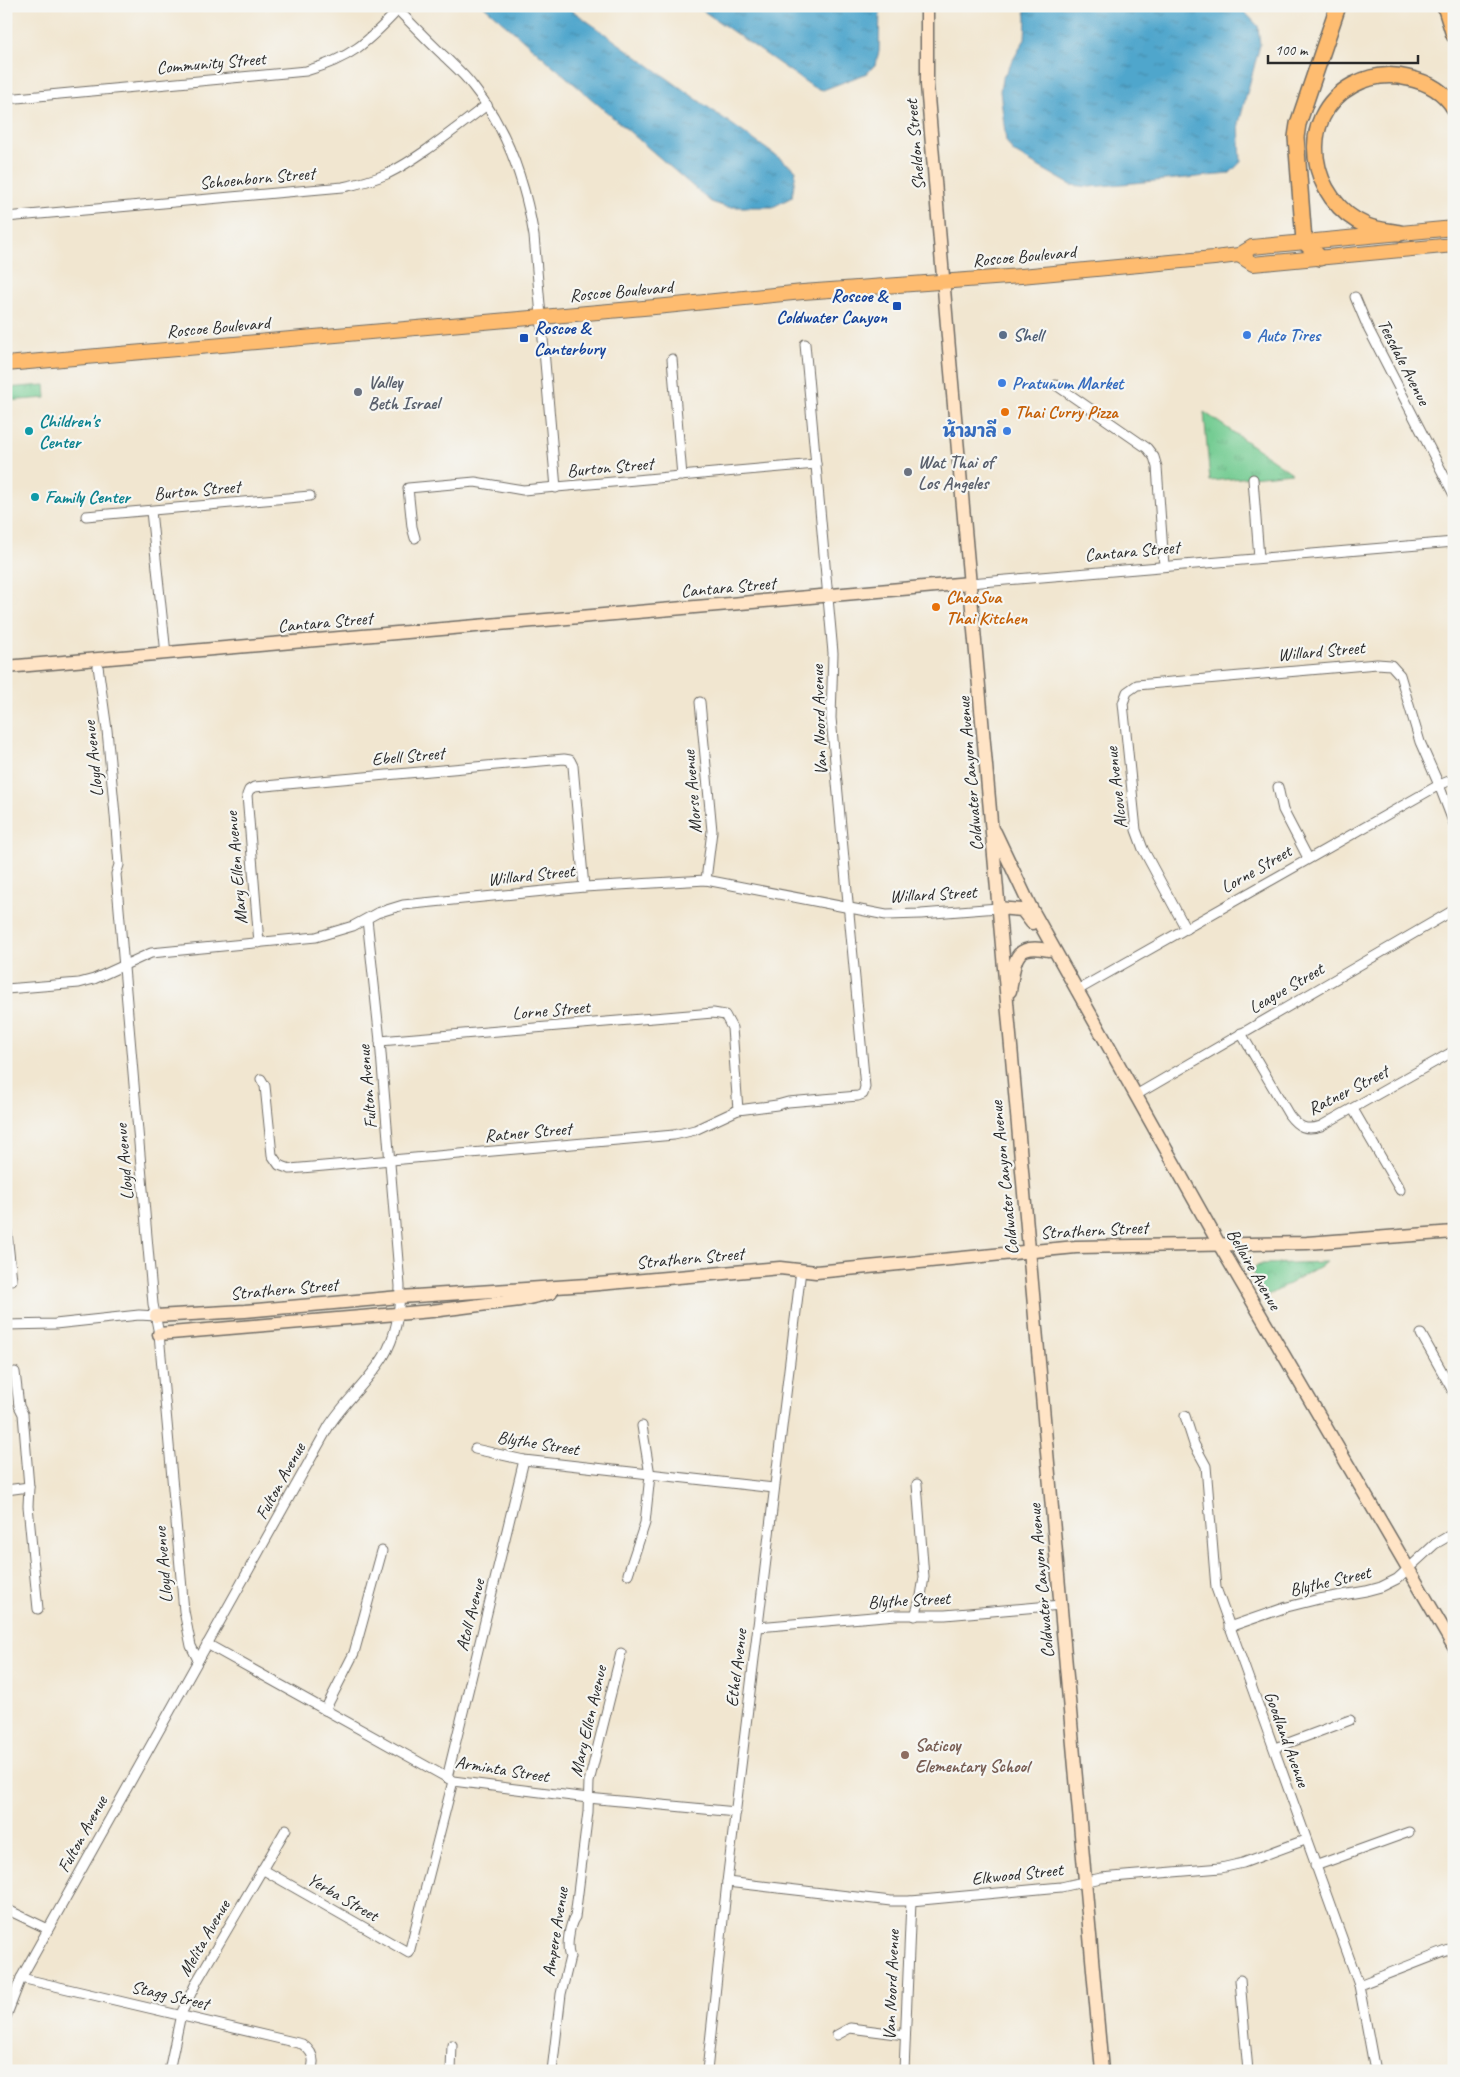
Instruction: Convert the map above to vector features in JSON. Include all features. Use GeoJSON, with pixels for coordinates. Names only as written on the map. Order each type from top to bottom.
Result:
{"type":"FeatureCollection","features":[{"type":"Feature","properties":{"kind":"highway"},"geometry":{"type":"LineString","coordinates":[[1320,258],[1304,241],[1296,137],[1298,124],[1338,6]]}},
{"type":"Feature","properties":{"kind":"highway"},"geometry":{"type":"LineString","coordinates":[[1445,6],[1454,35]]}},
{"type":"Feature","properties":{"kind":"highway"},"geometry":{"type":"LineString","coordinates":[[1400,233],[1367,226],[1349,214],[1333,199],[1317,167],[1315,150],[1316,132],[1320,118],[1330,103],[1343,91],[1361,81],[1387,75],[1402,76],[1429,84],[1442,93],[1454,108]]}},
{"type":"Feature","properties":{"kind":"main road","name":"Roscoe Boulevard"},"geometry":{"type":"LineString","coordinates":[[6,364],[803,292],[943,282],[1239,255],[1252,246],[1454,228]]}},
{"type":"Feature","properties":{"kind":"main road","name":"Roscoe Boulevard"},"geometry":{"type":"LineString","coordinates":[[1239,255],[1253,264],[1454,245]]}},
{"type":"Feature","properties":{"kind":"street","name":"Sheldon Street"},"geometry":{"type":"LineString","coordinates":[[927,6],[927,85],[943,282]]}},
{"type":"Feature","properties":{"kind":"street","name":"Community Street"},"geometry":{"type":"LineString","coordinates":[[6,99],[306,71],[336,61],[360,48],[372,38],[396,8]]}},
{"type":"Feature","properties":{"kind":"street"},"geometry":{"type":"LineString","coordinates":[[396,8],[472,84],[502,130],[508,146],[529,209],[534,236],[556,488]]}},
{"type":"Feature","properties":{"kind":"street","name":"Schoenborn Street"},"geometry":{"type":"LineString","coordinates":[[6,217],[343,187],[365,182],[387,174],[408,161],[487,106]]}},
{"type":"Feature","properties":{"kind":"street","name":"Coldwater Canyon Avenue"},"geometry":{"type":"LineString","coordinates":[[943,282],[1102,2071]]}},
{"type":"Feature","properties":{"kind":"street","name":"Teesdale Avenue"},"geometry":{"type":"LineString","coordinates":[[1355,297],[1369,330],[1454,495]]}},
{"type":"Feature","properties":{"kind":"street","name":"Van Noord Avenue"},"geometry":{"type":"LineString","coordinates":[[805,344],[833,653],[832,718],[865,1087],[863,1094]]}},
{"type":"Feature","properties":{"kind":"street"},"geometry":{"type":"LineString","coordinates":[[672,359],[682,476]]}},
{"type":"Feature","properties":{"kind":"street"},"geometry":{"type":"LineString","coordinates":[[1056,385],[1147,448],[1154,457],[1157,467],[1164,566]]}},
{"type":"Feature","properties":{"kind":"street","name":"Burton Street"},"geometry":{"type":"LineString","coordinates":[[415,538],[412,528],[408,488],[475,482],[524,490],[816,464]]}},
{"type":"Feature","properties":{"kind":"street"},"geometry":{"type":"LineString","coordinates":[[1253,479],[1258,558]]}},
{"type":"Feature","properties":{"kind":"street","name":"Burton Street"},"geometry":{"type":"LineString","coordinates":[[86,516],[310,496]]}},
{"type":"Feature","properties":{"kind":"street"},"geometry":{"type":"LineString","coordinates":[[151,510],[166,654]]}},
{"type":"Feature","properties":{"kind":"street","name":"Cantara Street"},"geometry":{"type":"LineString","coordinates":[[6,667],[1454,542]]}},
{"type":"Feature","properties":{"kind":"street","name":"Lloyd Avenue"},"geometry":{"type":"LineString","coordinates":[[97,659],[107,730],[116,823],[119,865],[116,874],[148,1248],[159,1334],[184,1611],[191,1646],[198,1660]]}},
{"type":"Feature","properties":{"kind":"street","name":"Willard Street"},"geometry":{"type":"LineString","coordinates":[[1127,692],[1137,685],[1368,665],[1391,665],[1400,675],[1420,742],[1439,785]]}},
{"type":"Feature","properties":{"kind":"street","name":"Alcove Avenue"},"geometry":{"type":"LineString","coordinates":[[1127,692],[1123,703],[1136,830],[1143,849],[1186,929]]}},
{"type":"Feature","properties":{"kind":"street","name":"Morse Avenue"},"geometry":{"type":"LineString","coordinates":[[700,702],[712,831],[706,880]]}},
{"type":"Feature","properties":{"kind":"street","name":"Ebell Street"},"geometry":{"type":"LineString","coordinates":[[249,790],[254,787],[564,759],[570,760],[573,766],[584,887]]}},
{"type":"Feature","properties":{"kind":"street","name":"Lorne Street"},"geometry":{"type":"LineString","coordinates":[[1076,991],[1308,858],[1439,785],[1454,780]]}},
{"type":"Feature","properties":{"kind":"street"},"geometry":{"type":"LineString","coordinates":[[1439,785],[1454,824]]}},
{"type":"Feature","properties":{"kind":"street"},"geometry":{"type":"LineString","coordinates":[[1278,787],[1282,810],[1308,858]]}},
{"type":"Feature","properties":{"kind":"street","name":"Mary Ellen Avenue"},"geometry":{"type":"LineString","coordinates":[[249,790],[247,795],[259,943]]}},
{"type":"Feature","properties":{"kind":"street","name":"Bellaire Avenue"},"geometry":{"type":"LineString","coordinates":[[991,823],[1030,906],[1073,980],[1076,991],[1219,1244],[1454,1647]]}},
{"type":"Feature","properties":{"kind":"street","name":"Willard Street"},"geometry":{"type":"LineString","coordinates":[[6,989],[79,983],[151,953],[316,937],[333,933],[403,905],[584,887],[706,880],[869,912],[903,916],[998,908],[1022,910],[1048,950]]}},
{"type":"Feature","properties":{"kind":"street"},"geometry":{"type":"LineString","coordinates":[[998,908],[1014,902],[1030,906]]}},
{"type":"Feature","properties":{"kind":"street","name":"League Street"},"geometry":{"type":"LineString","coordinates":[[1136,1095],[1454,910]]}},
{"type":"Feature","properties":{"kind":"street","name":"Fulton Avenue"},"geometry":{"type":"LineString","coordinates":[[6,2017],[21,1978],[329,1426],[339,1410],[384,1357],[392,1339],[400,1296],[380,1042],[367,919]]}},
{"type":"Feature","properties":{"kind":"street"},"geometry":{"type":"LineString","coordinates":[[1007,1006],[1016,959],[1022,951],[1028,948],[1048,950],[1066,982],[1076,991]]}},
{"type":"Feature","properties":{"kind":"street","name":"Lorne Street"},"geometry":{"type":"LineString","coordinates":[[380,1042],[713,1013],[725,1015],[732,1028],[738,1110]]}},
{"type":"Feature","properties":{"kind":"street","name":"Ratner Street"},"geometry":{"type":"LineString","coordinates":[[1242,1033],[1296,1124],[1303,1128],[1313,1129],[1454,1051]]}},
{"type":"Feature","properties":{"kind":"street","name":"Ratner Street"},"geometry":{"type":"LineString","coordinates":[[261,1079],[265,1086],[272,1155],[279,1166],[290,1169],[674,1135],[695,1130],[738,1110],[788,1102],[863,1094]]}},
{"type":"Feature","properties":{"kind":"street"},"geometry":{"type":"LineString","coordinates":[[1353,1108],[1400,1190]]}},
{"type":"Feature","properties":{"kind":"street"},"geometry":{"type":"LineString","coordinates":[[6,1224],[12,1280]]}},
{"type":"Feature","properties":{"kind":"street","name":"Strathern Street"},"geometry":{"type":"LineString","coordinates":[[9,1325],[55,1324],[140,1315],[156,1316],[245,1311],[400,1296],[587,1284],[780,1268],[816,1272],[1099,1246],[1306,1243],[1454,1232]]}},
{"type":"Feature","properties":{"kind":"street","name":"Ethel Avenue"},"geometry":{"type":"LineString","coordinates":[[707,2071],[727,1882],[801,1270]]}},
{"type":"Feature","properties":{"kind":"street","name":"Strathern Street"},"geometry":{"type":"LineString","coordinates":[[159,1334],[398,1313],[520,1300],[587,1284]]}},
{"type":"Feature","properties":{"kind":"street"},"geometry":{"type":"LineString","coordinates":[[1421,1334],[1454,1393]]}},
{"type":"Feature","properties":{"kind":"street"},"geometry":{"type":"LineString","coordinates":[[15,1372],[23,1414],[29,1487],[28,1506],[38,1609]]}},
{"type":"Feature","properties":{"kind":"street","name":"Goodland Avenue"},"geometry":{"type":"LineString","coordinates":[[1185,1416],[1194,1444],[1206,1466],[1216,1588],[1275,1748],[1305,1840],[1359,1985],[1375,2071]]}},
{"type":"Feature","properties":{"kind":"street"},"geometry":{"type":"LineString","coordinates":[[628,1574],[645,1523],[650,1475],[642,1426]]}},
{"type":"Feature","properties":{"kind":"street","name":"Blythe Street"},"geometry":{"type":"LineString","coordinates":[[475,1449],[524,1460],[774,1488]]}},
{"type":"Feature","properties":{"kind":"street","name":"Atoll Avenue"},"geometry":{"type":"LineString","coordinates":[[409,1952],[524,1460]]}},
{"type":"Feature","properties":{"kind":"street"},"geometry":{"type":"LineString","coordinates":[[915,1616],[924,1577],[917,1484]]}},
{"type":"Feature","properties":{"kind":"street"},"geometry":{"type":"LineString","coordinates":[[6,1490],[29,1487]]}},
{"type":"Feature","properties":{"kind":"street","name":"Blythe Street"},"geometry":{"type":"LineString","coordinates":[[1229,1627],[1303,1603],[1366,1592],[1397,1579],[1435,1544],[1454,1533]]}},
{"type":"Feature","properties":{"kind":"street"},"geometry":{"type":"LineString","coordinates":[[325,1710],[354,1653],[382,1551]]}},
{"type":"Feature","properties":{"kind":"street","name":"Blythe Street"},"geometry":{"type":"LineString","coordinates":[[758,1627],[896,1615],[945,1615],[1061,1605]]}},
{"type":"Feature","properties":{"kind":"street","name":"Arminta Street"},"geometry":{"type":"LineString","coordinates":[[207,1644],[450,1779],[588,1798],[736,1812]]}},
{"type":"Feature","properties":{"kind":"street","name":"Mary Ellen Avenue"},"geometry":{"type":"LineString","coordinates":[[588,1798],[589,1782],[621,1653]]}},
{"type":"Feature","properties":{"kind":"street"},"geometry":{"type":"LineString","coordinates":[[1275,1748],[1350,1720]]}},
{"type":"Feature","properties":{"kind":"street","name":"Ampere Avenue"},"geometry":{"type":"LineString","coordinates":[[552,2071],[561,1994],[570,1957],[568,1952],[572,1921],[575,1917],[588,1798]]}},
{"type":"Feature","properties":{"kind":"street","name":"Melita Avenue"},"geometry":{"type":"LineString","coordinates":[[169,2071],[181,2014],[197,1981],[286,1829]]}},
{"type":"Feature","properties":{"kind":"street"},"geometry":{"type":"LineString","coordinates":[[1315,1866],[1409,1832]]}},
{"type":"Feature","properties":{"kind":"street","name":"Elkwood Street"},"geometry":{"type":"LineString","coordinates":[[727,1882],[891,1901],[911,1901],[1061,1887],[1101,1878],[1220,1868],[1243,1863],[1305,1840]]}},
{"type":"Feature","properties":{"kind":"street","name":"Yerba Street"},"geometry":{"type":"LineString","coordinates":[[262,1869],[409,1952]]}},
{"type":"Feature","properties":{"kind":"street","name":"Van Noord Avenue"},"geometry":{"type":"LineString","coordinates":[[904,2071],[911,1901]]}},
{"type":"Feature","properties":{"kind":"street"},"geometry":{"type":"LineString","coordinates":[[6,1909],[48,1929]]}},
{"type":"Feature","properties":{"kind":"street"},"geometry":{"type":"LineString","coordinates":[[1359,1985],[1454,1948]]}},
{"type":"Feature","properties":{"kind":"street","name":"Stagg Street"},"geometry":{"type":"LineString","coordinates":[[21,1978],[181,2014],[302,2044],[310,2049],[313,2058],[311,2071]]}},
{"type":"Feature","properties":{"kind":"street"},"geometry":{"type":"LineString","coordinates":[[1240,1980],[1248,2071]]}},
{"type":"Feature","properties":{"kind":"street"},"geometry":{"type":"LineString","coordinates":[[837,2035],[850,2028],[906,2035]]}},
{"type":"Feature","properties":{"kind":"street"},"geometry":{"type":"LineString","coordinates":[[451,2071],[452,2045]]}},
{"type":"Feature","properties":{"kind":"green space"},"geometry":{"type":"Polygon","coordinates":[[[45,385],[46,398],[6,401],[6,388],[45,385]]]}},
{"type":"Feature","properties":{"kind":"green space"},"geometry":{"type":"Polygon","coordinates":[[[1204,412],[1292,473],[1210,481],[1204,412]]]}},
{"type":"Feature","properties":{"kind":"green space"},"geometry":{"type":"Polygon","coordinates":[[[1327,1262],[1266,1297],[1253,1274],[1255,1267],[1262,1264],[1327,1262]]]}},
{"type":"Feature","properties":{"kind":"water"},"geometry":{"type":"Polygon","coordinates":[[[484,6],[566,6],[796,170],[792,197],[773,207],[726,207],[711,202],[484,6]]]}},
{"type":"Feature","properties":{"kind":"water"},"geometry":{"type":"Polygon","coordinates":[[[696,6],[880,6],[879,52],[875,65],[867,73],[823,90],[813,87],[696,6]]]}},
{"type":"Feature","properties":{"kind":"water"},"geometry":{"type":"Polygon","coordinates":[[[1024,6],[1239,6],[1258,26],[1260,45],[1239,123],[1241,162],[1229,174],[1090,187],[1071,185],[1013,152],[1006,141],[1000,91],[1002,79],[1025,39],[1026,17],[1024,6]]]}},
{"type":"Feature","properties":{"kind":"place","name":"Roscoe & Coldwater Canyon"},"geometry":{"type":"Point","coordinates":[897,306]}},
{"type":"Feature","properties":{"kind":"place","name":"Shell"},"geometry":{"type":"Point","coordinates":[1003,335]}},
{"type":"Feature","properties":{"kind":"place","name":"Auto Tires"},"geometry":{"type":"Point","coordinates":[1247,335]}},
{"type":"Feature","properties":{"kind":"place","name":"Roscoe & Canterbury"},"geometry":{"type":"Point","coordinates":[524,338]}},
{"type":"Feature","properties":{"kind":"place","name":"Pratunum Market"},"geometry":{"type":"Point","coordinates":[1002,383]}},
{"type":"Feature","properties":{"kind":"place","name":"Valley Beth Israel"},"geometry":{"type":"Point","coordinates":[358,392]}},
{"type":"Feature","properties":{"kind":"place","name":"Thai Curry Pizza"},"geometry":{"type":"Point","coordinates":[1005,412]}},
{"type":"Feature","properties":{"kind":"place","name":"Children's Center"},"geometry":{"type":"Point","coordinates":[29,431]}},
{"type":"Feature","properties":{"kind":"place","name":"น้ามาลี"},"geometry":{"type":"Point","coordinates":[1007,431]}},
{"type":"Feature","properties":{"kind":"place","name":"Wat Thai of Los Angeles"},"geometry":{"type":"Point","coordinates":[908,472]}},
{"type":"Feature","properties":{"kind":"place","name":"Family Center"},"geometry":{"type":"Point","coordinates":[35,497]}},
{"type":"Feature","properties":{"kind":"place","name":"ChaoSua Thai Kitchen"},"geometry":{"type":"Point","coordinates":[936,607]}},
{"type":"Feature","properties":{"kind":"place","name":"Saticoy Elementary School"},"geometry":{"type":"Point","coordinates":[905,1755]}}]}
